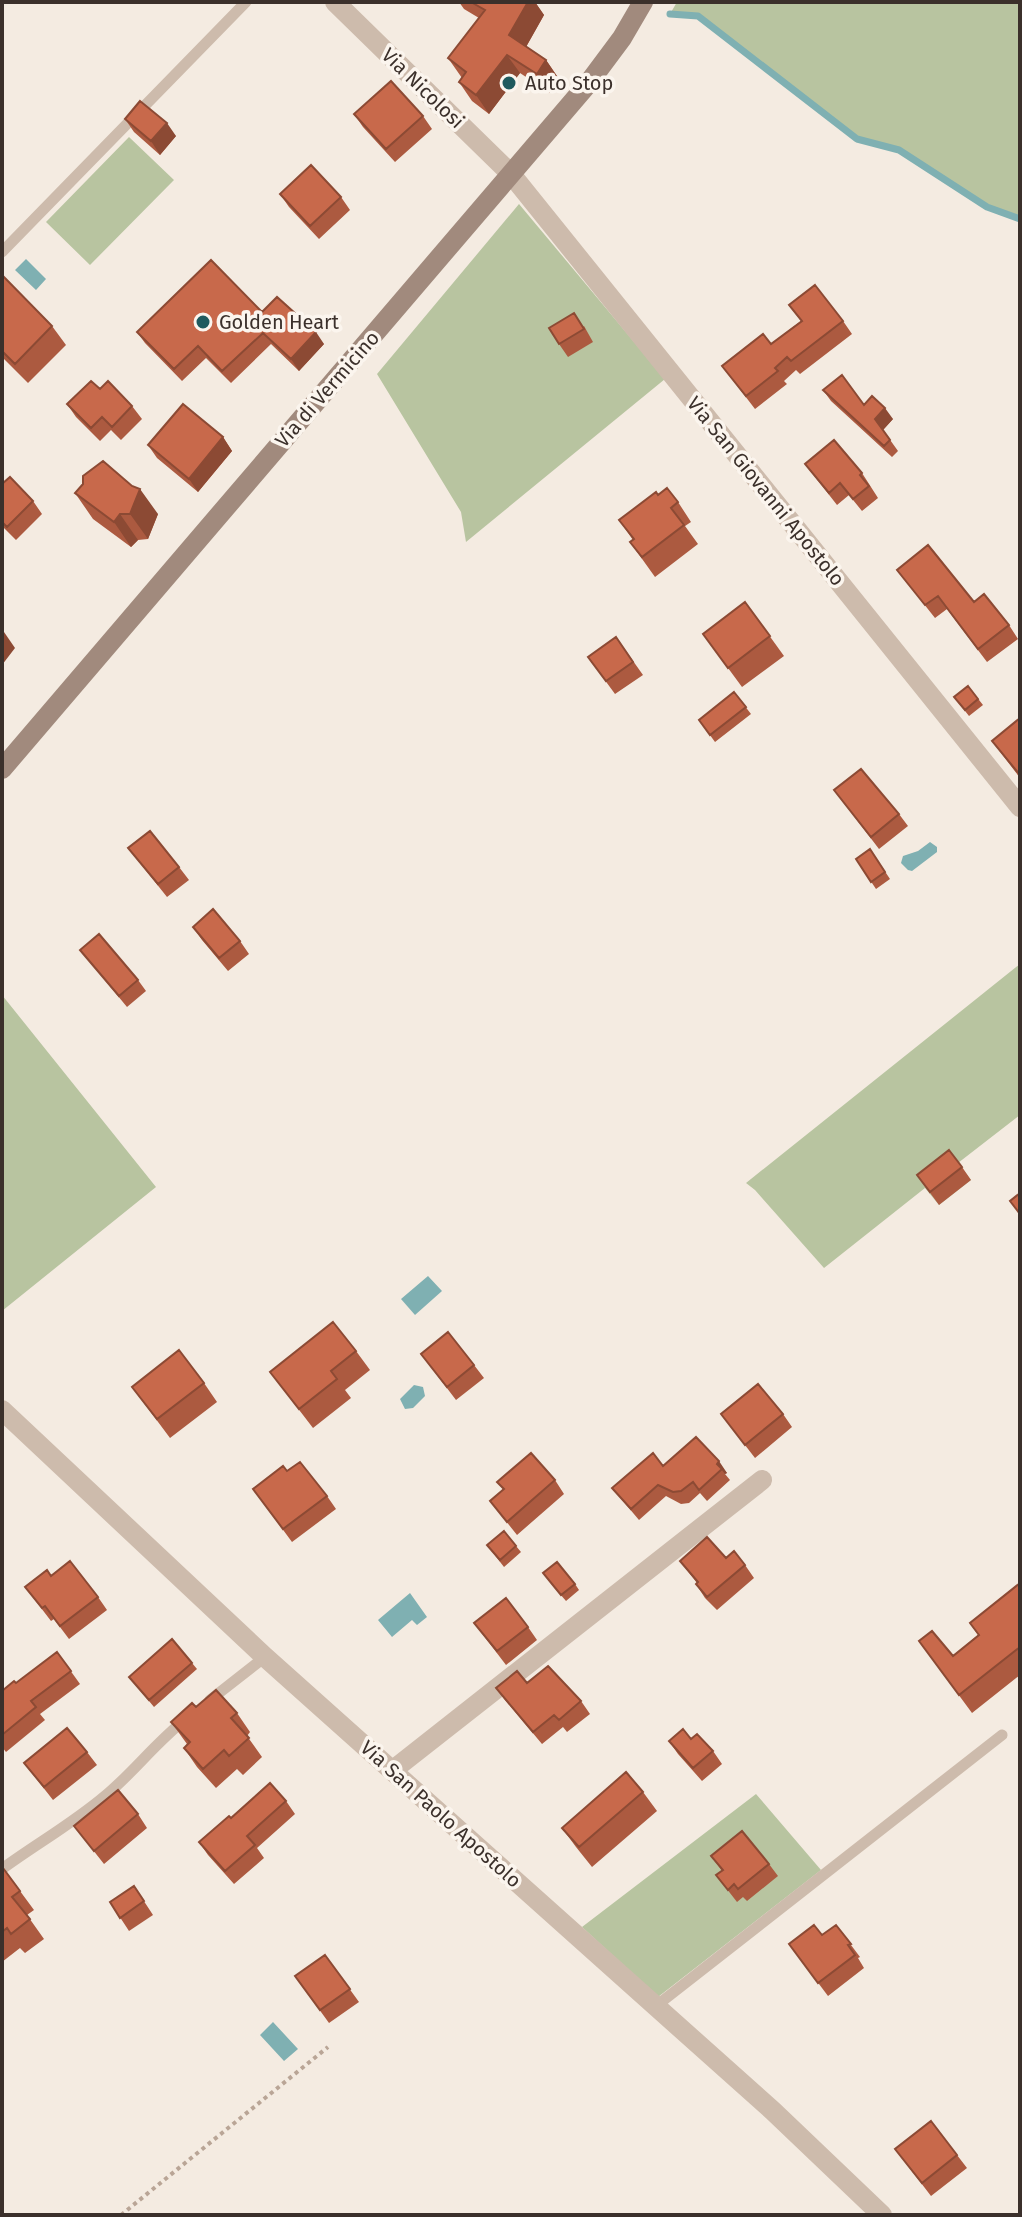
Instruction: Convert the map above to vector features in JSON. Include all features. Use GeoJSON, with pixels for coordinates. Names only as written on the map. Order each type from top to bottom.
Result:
{"type":"FeatureCollection","features":[{"type":"Feature","properties":{"kind":"main road","name":"Via di Vermicino"},"geometry":{"type":"LineString","coordinates":[[2,769],[599,71],[643,2]]}},
{"type":"Feature","properties":{"kind":"street","name":"Via Nicolosi"},"geometry":{"type":"LineString","coordinates":[[335,2],[511,174]]}},
{"type":"Feature","properties":{"kind":"street","name":"Via San Giovanni Apostolo"},"geometry":{"type":"LineString","coordinates":[[511,174],[1020,807]]}},
{"type":"Feature","properties":{"kind":"street","name":"Via San Paolo Apostolo"},"geometry":{"type":"LineString","coordinates":[[2,1410],[265,1657],[656,2006],[882,2215]]}},
{"type":"Feature","properties":{"kind":"street"},"geometry":{"type":"LineString","coordinates":[[393,1770],[762,1480]]}},
{"type":"Feature","properties":{"kind":"lane"},"geometry":{"type":"LineString","coordinates":[[2,252],[246,2]]}},
{"type":"Feature","properties":{"kind":"lane"},"geometry":{"type":"LineString","coordinates":[[2,1869],[74,1822],[122,1781],[162,1738],[265,1657]]}},
{"type":"Feature","properties":{"kind":"lane"},"geometry":{"type":"LineString","coordinates":[[656,2006],[1002,1735]]}},
{"type":"Feature","properties":{"kind":"path"},"geometry":{"type":"LineString","coordinates":[[121,2215],[328,2047]]}},
{"type":"Feature","properties":{"kind":"green space"},"geometry":{"type":"Polygon","coordinates":[[[677,2],[1020,2],[1020,219],[987,207],[899,150],[857,139],[698,16],[670,14],[677,2]]]}},
{"type":"Feature","properties":{"kind":"green space"},"geometry":{"type":"Polygon","coordinates":[[[129,137],[174,180],[90,265],[46,222],[129,137]]]}},
{"type":"Feature","properties":{"kind":"green space"},"geometry":{"type":"Polygon","coordinates":[[[519,204],[665,379],[466,542],[461,512],[377,374],[519,204]]]}},
{"type":"Feature","properties":{"kind":"green space"},"geometry":{"type":"Polygon","coordinates":[[[1020,964],[1020,1115],[958,1163],[971,1180],[939,1205],[925,1188],[824,1268],[746,1183],[1020,964]]]}},
{"type":"Feature","properties":{"kind":"green space"},"geometry":{"type":"Polygon","coordinates":[[[2,995],[156,1187],[2,1311],[2,995]]]}},
{"type":"Feature","properties":{"kind":"green space"},"geometry":{"type":"Polygon","coordinates":[[[756,1794],[821,1870],[658,1997],[582,1927],[756,1794]]]}},
{"type":"Feature","properties":{"kind":"water"},"geometry":{"type":"Polygon","coordinates":[[[26,259],[46,279],[36,290],[15,270],[26,259]]]}},
{"type":"Feature","properties":{"kind":"water"},"geometry":{"type":"Polygon","coordinates":[[[930,842],[937,847],[937,852],[912,871],[901,863],[903,856],[918,851],[930,842]]]}},
{"type":"Feature","properties":{"kind":"water"},"geometry":{"type":"Polygon","coordinates":[[[428,1276],[442,1291],[415,1315],[401,1299],[428,1276]]]}},
{"type":"Feature","properties":{"kind":"water"},"geometry":{"type":"Polygon","coordinates":[[[414,1385],[423,1387],[425,1396],[413,1408],[405,1409],[400,1399],[414,1385]]]}},
{"type":"Feature","properties":{"kind":"water"},"geometry":{"type":"Polygon","coordinates":[[[410,1593],[427,1617],[417,1625],[412,1620],[392,1637],[378,1620],[410,1593]]]}},
{"type":"Feature","properties":{"kind":"water"},"geometry":{"type":"Polygon","coordinates":[[[273,2022],[298,2049],[284,2061],[260,2035],[273,2022]]]}},
{"type":"Feature","properties":{"kind":"building"},"geometry":{"type":"Polygon","coordinates":[[[471,2],[528,2],[509,35],[546,60],[537,74],[507,55],[476,95],[459,82],[466,72],[448,58],[485,10],[471,2]]]}},
{"type":"Feature","properties":{"kind":"building"},"geometry":{"type":"Polygon","coordinates":[[[391,81],[423,116],[386,149],[354,114],[391,81]]]}},
{"type":"Feature","properties":{"kind":"building"},"geometry":{"type":"Polygon","coordinates":[[[140,101],[167,123],[151,141],[125,119],[140,101]]]}},
{"type":"Feature","properties":{"kind":"building"},"geometry":{"type":"Polygon","coordinates":[[[311,165],[341,197],[310,226],[280,194],[311,165]]]}},
{"type":"Feature","properties":{"kind":"building"},"geometry":{"type":"Polygon","coordinates":[[[211,260],[262,312],[277,297],[316,332],[291,359],[263,333],[222,371],[198,346],[174,369],[137,332],[211,260]]]}},
{"type":"Feature","properties":{"kind":"building"},"geometry":{"type":"Polygon","coordinates":[[[2,275],[52,326],[15,364],[2,351],[2,275]]]}},
{"type":"Feature","properties":{"kind":"building"},"geometry":{"type":"Polygon","coordinates":[[[815,285],[843,321],[791,361],[787,357],[775,368],[778,371],[746,396],[722,366],[763,334],[771,344],[802,321],[789,305],[815,285]]]}},
{"type":"Feature","properties":{"kind":"building"},"geometry":{"type":"Polygon","coordinates":[[[574,313],[584,329],[559,344],[549,328],[574,313]]]}},
{"type":"Feature","properties":{"kind":"building"},"geometry":{"type":"Polygon","coordinates":[[[842,375],[864,405],[872,396],[885,408],[875,419],[890,440],[884,446],[823,390],[842,375]]]}},
{"type":"Feature","properties":{"kind":"building"},"geometry":{"type":"Polygon","coordinates":[[[91,381],[100,389],[108,381],[132,406],[112,427],[102,417],[91,428],[67,404],[91,381]]]}},
{"type":"Feature","properties":{"kind":"building"},"geometry":{"type":"Polygon","coordinates":[[[183,404],[223,437],[189,479],[148,445],[183,404]]]}},
{"type":"Feature","properties":{"kind":"building"},"geometry":{"type":"Polygon","coordinates":[[[834,440],[869,486],[853,499],[840,483],[829,493],[805,464],[834,440]]]}},
{"type":"Feature","properties":{"kind":"building"},"geometry":{"type":"Polygon","coordinates":[[[103,461],[132,486],[140,489],[130,514],[120,514],[114,522],[75,493],[83,484],[83,476],[103,461]]]}},
{"type":"Feature","properties":{"kind":"building"},"geometry":{"type":"Polygon","coordinates":[[[10,477],[33,501],[7,527],[2,522],[2,484],[10,477]]]}},
{"type":"Feature","properties":{"kind":"building"},"geometry":{"type":"Polygon","coordinates":[[[667,488],[678,502],[671,508],[684,525],[642,557],[630,542],[634,539],[619,520],[656,492],[658,495],[667,488]]]}},
{"type":"Feature","properties":{"kind":"building"},"geometry":{"type":"Polygon","coordinates":[[[928,545],[974,602],[984,594],[1009,625],[978,649],[938,596],[925,605],[897,570],[928,545]]]}},
{"type":"Feature","properties":{"kind":"building"},"geometry":{"type":"Polygon","coordinates":[[[745,602],[770,636],[728,668],[703,634],[745,602]]]}},
{"type":"Feature","properties":{"kind":"building"},"geometry":{"type":"Polygon","coordinates":[[[616,637],[633,662],[606,681],[588,657],[616,637]]]}},
{"type":"Feature","properties":{"kind":"building"},"geometry":{"type":"Polygon","coordinates":[[[968,686],[978,699],[965,710],[954,697],[968,686]]]}},
{"type":"Feature","properties":{"kind":"building"},"geometry":{"type":"Polygon","coordinates":[[[734,692],[746,707],[710,735],[699,720],[734,692]]]}},
{"type":"Feature","properties":{"kind":"building"},"geometry":{"type":"Polygon","coordinates":[[[1020,718],[1020,775],[992,741],[1020,718]]]}},
{"type":"Feature","properties":{"kind":"building"},"geometry":{"type":"Polygon","coordinates":[[[861,769],[899,814],[871,837],[834,790],[861,769]]]}},
{"type":"Feature","properties":{"kind":"building"},"geometry":{"type":"Polygon","coordinates":[[[150,831],[179,867],[158,884],[128,848],[150,831]]]}},
{"type":"Feature","properties":{"kind":"building"},"geometry":{"type":"Polygon","coordinates":[[[870,849],[885,872],[871,882],[856,859],[870,849]]]}},
{"type":"Feature","properties":{"kind":"building"},"geometry":{"type":"Polygon","coordinates":[[[213,909],[240,941],[219,958],[193,927],[213,909]]]}},
{"type":"Feature","properties":{"kind":"building"},"geometry":{"type":"Polygon","coordinates":[[[99,934],[138,980],[119,996],[80,950],[99,934]]]}},
{"type":"Feature","properties":{"kind":"building"},"geometry":{"type":"Polygon","coordinates":[[[949,1150],[962,1167],[930,1192],[917,1175],[949,1150]]]}},
{"type":"Feature","properties":{"kind":"building"},"geometry":{"type":"Polygon","coordinates":[[[1020,1193],[1020,1214],[1010,1201],[1020,1193]]]}},
{"type":"Feature","properties":{"kind":"building"},"geometry":{"type":"Polygon","coordinates":[[[333,1322],[356,1351],[331,1371],[337,1379],[299,1409],[270,1372],[333,1322]]]}},
{"type":"Feature","properties":{"kind":"building"},"geometry":{"type":"Polygon","coordinates":[[[448,1332],[474,1365],[447,1387],[421,1354],[448,1332]]]}},
{"type":"Feature","properties":{"kind":"building"},"geometry":{"type":"Polygon","coordinates":[[[179,1350],[204,1383],[157,1419],[132,1387],[179,1350]]]}},
{"type":"Feature","properties":{"kind":"building"},"geometry":{"type":"Polygon","coordinates":[[[758,1384],[783,1414],[745,1445],[721,1414],[758,1384]]]}},
{"type":"Feature","properties":{"kind":"building"},"geometry":{"type":"Polygon","coordinates":[[[696,1437],[719,1461],[717,1464],[722,1469],[699,1490],[693,1482],[681,1491],[673,1492],[658,1485],[631,1509],[612,1488],[653,1453],[663,1466],[696,1437]]]}},
{"type":"Feature","properties":{"kind":"building"},"geometry":{"type":"Polygon","coordinates":[[[531,1453],[555,1480],[507,1522],[490,1501],[504,1489],[497,1482],[531,1453]]]}},
{"type":"Feature","properties":{"kind":"building"},"geometry":{"type":"Polygon","coordinates":[[[300,1462],[327,1496],[283,1529],[253,1489],[283,1466],[287,1471],[300,1462]]]}},
{"type":"Feature","properties":{"kind":"building"},"geometry":{"type":"Polygon","coordinates":[[[504,1531],[516,1546],[500,1560],[487,1545],[504,1531]]]}},
{"type":"Feature","properties":{"kind":"building"},"geometry":{"type":"Polygon","coordinates":[[[707,1537],[726,1558],[734,1551],[745,1565],[707,1597],[680,1561],[707,1537]]]}},
{"type":"Feature","properties":{"kind":"building"},"geometry":{"type":"Polygon","coordinates":[[[70,1561],[98,1597],[60,1626],[25,1587],[47,1570],[51,1576],[70,1561]]]}},
{"type":"Feature","properties":{"kind":"building"},"geometry":{"type":"Polygon","coordinates":[[[557,1562],[575,1584],[561,1595],[543,1573],[557,1562]]]}},
{"type":"Feature","properties":{"kind":"building"},"geometry":{"type":"Polygon","coordinates":[[[1020,1583],[1020,1647],[959,1695],[919,1641],[932,1631],[953,1656],[979,1635],[970,1623],[1020,1583]]]}},
{"type":"Feature","properties":{"kind":"building"},"geometry":{"type":"Polygon","coordinates":[[[506,1598],[528,1627],[497,1651],[474,1623],[506,1598]]]}},
{"type":"Feature","properties":{"kind":"building"},"geometry":{"type":"Polygon","coordinates":[[[172,1639],[192,1663],[149,1700],[129,1677],[172,1639]]]}},
{"type":"Feature","properties":{"kind":"building"},"geometry":{"type":"Polygon","coordinates":[[[57,1652],[71,1671],[31,1701],[36,1707],[2,1735],[2,1691],[57,1652]]]}},
{"type":"Feature","properties":{"kind":"building"},"geometry":{"type":"Polygon","coordinates":[[[548,1666],[581,1701],[559,1720],[554,1715],[533,1732],[496,1688],[517,1671],[527,1683],[548,1666]]]}},
{"type":"Feature","properties":{"kind":"building"},"geometry":{"type":"Polygon","coordinates":[[[216,1690],[237,1713],[231,1718],[249,1738],[229,1756],[224,1750],[203,1769],[184,1748],[190,1742],[171,1722],[192,1703],[196,1707],[216,1690]]]}},
{"type":"Feature","properties":{"kind":"building"},"geometry":{"type":"Polygon","coordinates":[[[67,1728],[87,1752],[44,1787],[24,1763],[67,1728]]]}},
{"type":"Feature","properties":{"kind":"building"},"geometry":{"type":"Polygon","coordinates":[[[683,1729],[691,1739],[697,1734],[713,1751],[693,1768],[669,1741],[683,1729]]]}},
{"type":"Feature","properties":{"kind":"building"},"geometry":{"type":"Polygon","coordinates":[[[626,1772],[643,1792],[579,1847],[562,1828],[626,1772]]]}},
{"type":"Feature","properties":{"kind":"building"},"geometry":{"type":"Polygon","coordinates":[[[270,1783],[286,1801],[247,1836],[255,1845],[225,1871],[199,1842],[270,1783]]]}},
{"type":"Feature","properties":{"kind":"building"},"geometry":{"type":"Polygon","coordinates":[[[118,1790],[138,1814],[94,1851],[74,1826],[118,1790]]]}},
{"type":"Feature","properties":{"kind":"building"},"geometry":{"type":"Polygon","coordinates":[[[742,1831],[769,1864],[738,1889],[734,1884],[728,1890],[716,1875],[723,1870],[711,1856],[742,1831]]]}},
{"type":"Feature","properties":{"kind":"building"},"geometry":{"type":"Polygon","coordinates":[[[3,1868],[20,1891],[12,1897],[30,1919],[11,1934],[7,1928],[2,1932],[3,1868]]]}},
{"type":"Feature","properties":{"kind":"building"},"geometry":{"type":"Polygon","coordinates":[[[134,1886],[144,1901],[120,1918],[110,1902],[134,1886]]]}},
{"type":"Feature","properties":{"kind":"building"},"geometry":{"type":"Polygon","coordinates":[[[814,1925],[822,1935],[836,1925],[851,1944],[848,1945],[855,1955],[818,1983],[789,1944],[814,1925]]]}},
{"type":"Feature","properties":{"kind":"building"},"geometry":{"type":"Polygon","coordinates":[[[325,1955],[350,1989],[320,2010],[295,1976],[325,1955]]]}},
{"type":"Feature","properties":{"kind":"building"},"geometry":{"type":"Polygon","coordinates":[[[931,2121],[957,2155],[922,2183],[895,2149],[931,2121]]]}},
{"type":"Feature","properties":{"kind":"waterway"},"geometry":{"type":"LineString","coordinates":[[670,14],[698,16],[857,139],[899,150],[987,207],[1020,219]]}},
{"type":"Feature","properties":{"kind":"place","name":"Auto Stop"},"geometry":{"type":"Point","coordinates":[509,83]}},
{"type":"Feature","properties":{"kind":"place","name":"Golden Heart"},"geometry":{"type":"Point","coordinates":[203,322]}}]}
